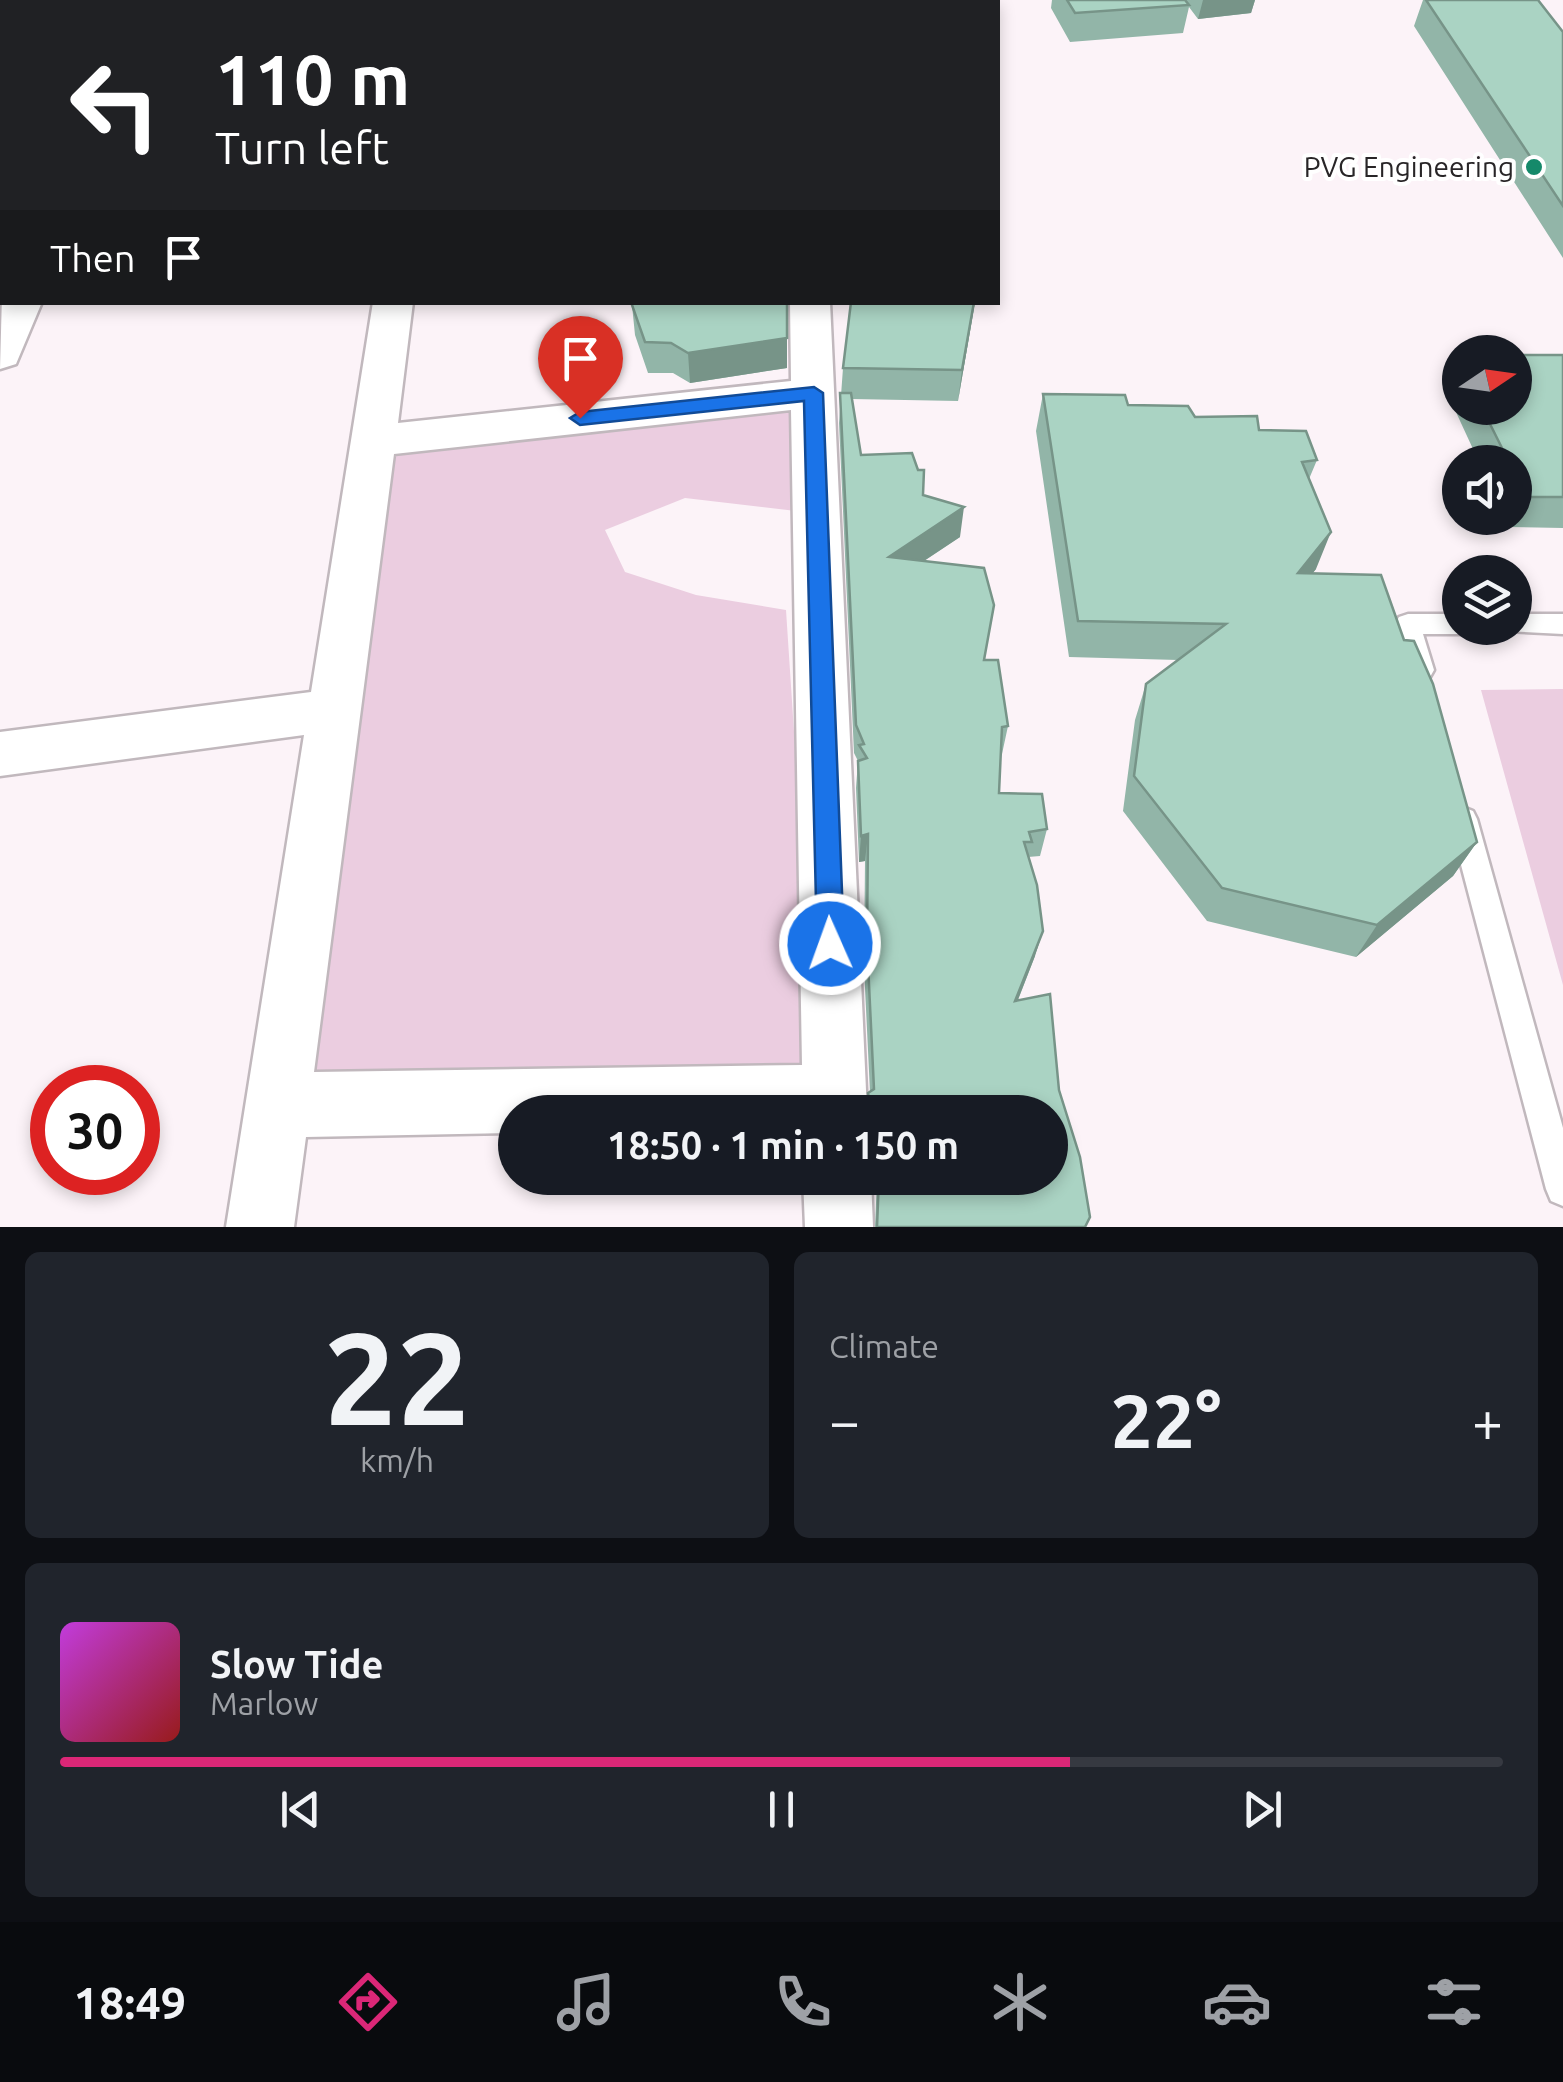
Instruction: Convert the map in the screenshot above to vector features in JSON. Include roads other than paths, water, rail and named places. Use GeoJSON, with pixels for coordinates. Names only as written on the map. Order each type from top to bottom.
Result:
{"type":"FeatureCollection","features":[{"type":"Feature","properties":{"kind":"main road"},"geometry":{"type":"LineString","coordinates":[[0,354],[19,305]]}},
{"type":"Feature","properties":{"kind":"street"},"geometry":{"type":"LineString","coordinates":[[260,1227],[392,305]]}},
{"type":"Feature","properties":{"kind":"street"},"geometry":{"type":"LineString","coordinates":[[810,305],[835,1095]]}},
{"type":"Feature","properties":{"kind":"street"},"geometry":{"type":"LineString","coordinates":[[373,441],[814,393]]}},
{"type":"Feature","properties":{"kind":"street"},"geometry":{"type":"LineString","coordinates":[[0,754],[334,710]]}},
{"type":"Feature","properties":{"kind":"street"},"geometry":{"type":"LineString","coordinates":[[278,1105],[498,1105]]}},
{"type":"Feature","properties":{"kind":"street"},"geometry":{"type":"LineString","coordinates":[[838,1195],[839,1227]]}},
{"type":"Feature","properties":{"kind":"lane"},"geometry":{"type":"LineString","coordinates":[[1428,693],[1408,624],[1442,624]]}},
{"type":"Feature","properties":{"kind":"lane"},"geometry":{"type":"LineString","coordinates":[[1532,624],[1563,624]]}},
{"type":"Feature","properties":{"kind":"lane"},"geometry":{"type":"LineString","coordinates":[[1457,798],[1563,1189]]}},
{"type":"Feature","properties":{"kind":"place","name":"PVG Engineering"},"geometry":{"type":"Point","coordinates":[1534,167]}}]}
